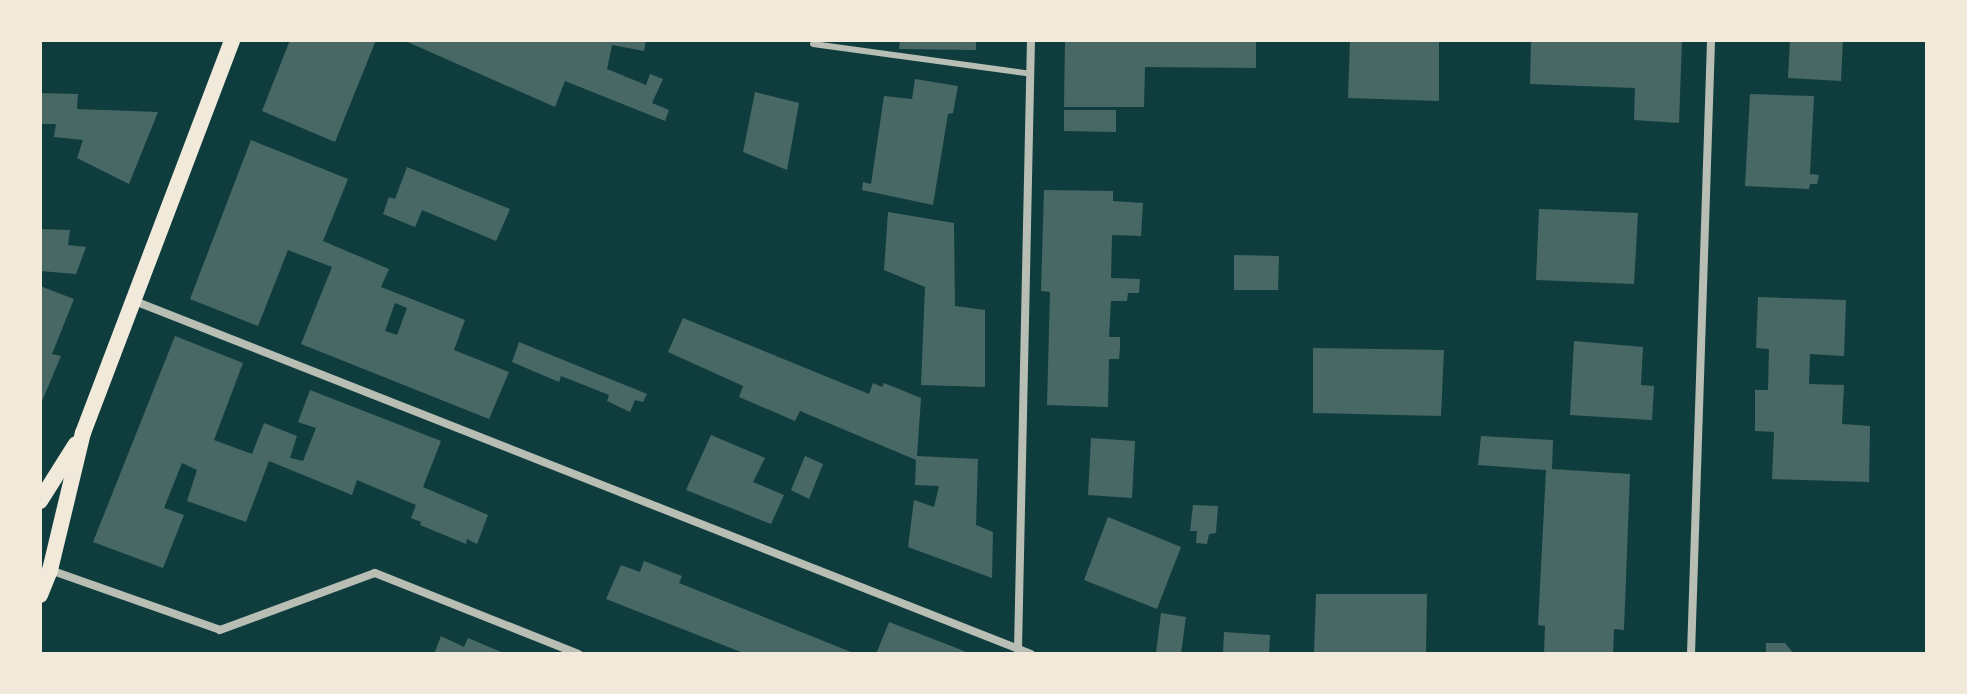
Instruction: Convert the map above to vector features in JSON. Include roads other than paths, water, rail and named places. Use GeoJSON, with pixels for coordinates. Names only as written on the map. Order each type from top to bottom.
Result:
{"type":"FeatureCollection","features":[{"type":"Feature","properties":{"kind":"main road"},"geometry":{"type":"LineString","coordinates":[[40,595],[50,570],[83,433],[232,40]]}},
{"type":"Feature","properties":{"kind":"main road"},"geometry":{"type":"LineString","coordinates":[[40,501],[83,433]]}},
{"type":"Feature","properties":{"kind":"street"},"geometry":{"type":"LineString","coordinates":[[1018,649],[1031,40]]}},
{"type":"Feature","properties":{"kind":"street"},"geometry":{"type":"LineString","coordinates":[[1691,654],[1711,40]]}},
{"type":"Feature","properties":{"kind":"street"},"geometry":{"type":"LineString","coordinates":[[131,300],[1031,654]]}},
{"type":"Feature","properties":{"kind":"street"},"geometry":{"type":"LineString","coordinates":[[50,570],[220,630],[375,573],[579,654]]}},
{"type":"Feature","properties":{"kind":"lane"},"geometry":{"type":"LineString","coordinates":[[813,44],[1031,74]]}}]}
